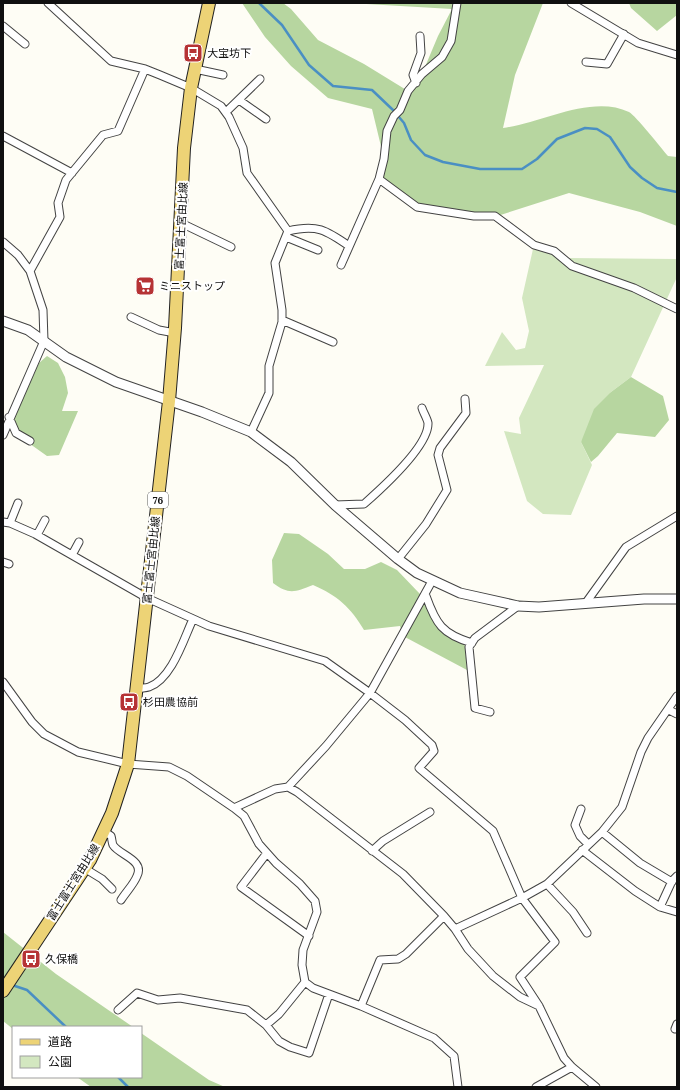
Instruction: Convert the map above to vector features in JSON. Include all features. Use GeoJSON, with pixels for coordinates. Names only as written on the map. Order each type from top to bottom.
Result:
{"type":"FeatureCollection","features":[{"type":"Feature","properties":{"kind":"main road","name":"富士富士宮由比線"},"geometry":{"type":"LineString","coordinates":[[3,991],[84,868],[104,831],[128,764],[169,401],[175,333],[184,148],[191,88],[208,7]]}},
{"type":"Feature","properties":{"kind":"street"},"geometry":{"type":"LineString","coordinates":[[48,3],[111,61],[145,69],[191,88],[221,106],[226,112],[243,148],[248,173],[287,234],[318,250]]}},
{"type":"Feature","properties":{"kind":"street"},"geometry":{"type":"LineString","coordinates":[[341,265],[379,179],[384,159],[387,132],[394,116],[400,110],[408,91],[422,74],[442,57],[451,41],[457,3]]}},
{"type":"Feature","properties":{"kind":"street"},"geometry":{"type":"LineString","coordinates":[[572,3],[638,43],[677,55]]}},
{"type":"Feature","properties":{"kind":"street"},"geometry":{"type":"LineString","coordinates":[[3,26],[25,44]]}},
{"type":"Feature","properties":{"kind":"street"},"geometry":{"type":"LineString","coordinates":[[586,62],[607,64],[624,34]]}},
{"type":"Feature","properties":{"kind":"street"},"geometry":{"type":"LineString","coordinates":[[416,83],[413,75],[421,53],[420,36]]}},
{"type":"Feature","properties":{"kind":"street"},"geometry":{"type":"LineString","coordinates":[[30,271],[60,217],[58,204],[66,180],[103,134],[118,131],[145,69]]}},
{"type":"Feature","properties":{"kind":"street"},"geometry":{"type":"LineString","coordinates":[[195,69],[223,75]]}},
{"type":"Feature","properties":{"kind":"street"},"geometry":{"type":"LineString","coordinates":[[226,112],[260,79]]}},
{"type":"Feature","properties":{"kind":"street"},"geometry":{"type":"LineString","coordinates":[[238,100],[266,119]]}},
{"type":"Feature","properties":{"kind":"street"},"geometry":{"type":"LineString","coordinates":[[3,136],[72,173]]}},
{"type":"Feature","properties":{"kind":"street"},"geometry":{"type":"LineString","coordinates":[[379,179],[418,207],[474,216],[495,216],[534,245],[554,251],[572,266],[634,288],[677,309]]}},
{"type":"Feature","properties":{"kind":"street"},"geometry":{"type":"LineString","coordinates":[[181,223],[231,247]]}},
{"type":"Feature","properties":{"kind":"street"},"geometry":{"type":"LineString","coordinates":[[251,432],[269,393],[269,366],[282,320],[275,263],[287,234],[301,228],[326,230],[349,246]]}},
{"type":"Feature","properties":{"kind":"street"},"geometry":{"type":"LineString","coordinates":[[3,242],[18,255],[30,271],[43,310],[44,341],[9,417],[3,435]]}},
{"type":"Feature","properties":{"kind":"street"},"geometry":{"type":"LineString","coordinates":[[131,317],[159,330],[175,333]]}},
{"type":"Feature","properties":{"kind":"street"},"geometry":{"type":"LineString","coordinates":[[282,320],[332,342]]}},
{"type":"Feature","properties":{"kind":"street"},"geometry":{"type":"LineString","coordinates":[[3,321],[28,330],[66,357],[130,388],[202,412],[251,432],[291,462],[335,505],[398,559],[432,581],[460,593],[518,606],[539,607],[644,599],[677,599]]}},
{"type":"Feature","properties":{"kind":"street"},"geometry":{"type":"LineString","coordinates":[[398,559],[426,524],[447,490],[438,455],[440,448],[466,413],[465,399]]}},
{"type":"Feature","properties":{"kind":"street"},"geometry":{"type":"LineString","coordinates":[[335,505],[364,504],[394,476],[426,434],[428,422],[422,408]]}},
{"type":"Feature","properties":{"kind":"street"},"geometry":{"type":"LineString","coordinates":[[9,417],[16,433],[30,441]]}},
{"type":"Feature","properties":{"kind":"street"},"geometry":{"type":"LineString","coordinates":[[18,503],[6,522],[37,535],[147,598],[192,619],[209,626],[325,661],[370,692],[405,720],[432,745],[434,752],[419,768],[492,831],[522,898],[555,942],[520,977],[539,1006],[564,1058],[572,1067],[596,1087]]}},
{"type":"Feature","properties":{"kind":"street"},"geometry":{"type":"LineString","coordinates":[[585,604],[626,547],[677,516]]}},
{"type":"Feature","properties":{"kind":"street"},"geometry":{"type":"LineString","coordinates":[[37,535],[45,520]]}},
{"type":"Feature","properties":{"kind":"street"},"geometry":{"type":"LineString","coordinates":[[72,555],[79,542]]}},
{"type":"Feature","properties":{"kind":"street"},"geometry":{"type":"LineString","coordinates":[[288,787],[326,746],[370,692],[426,596],[432,581]]}},
{"type":"Feature","properties":{"kind":"street"},"geometry":{"type":"LineString","coordinates":[[426,596],[433,614],[446,632],[456,638],[472,643]]}},
{"type":"Feature","properties":{"kind":"street"},"geometry":{"type":"LineString","coordinates":[[490,712],[475,708],[469,647],[475,638],[518,606]]}},
{"type":"Feature","properties":{"kind":"street"},"geometry":{"type":"LineString","coordinates":[[137,688],[150,687],[165,674],[171,666],[192,619]]}},
{"type":"Feature","properties":{"kind":"street"},"geometry":{"type":"LineString","coordinates":[[3,682],[32,722],[44,734],[78,752],[128,764],[169,767],[188,776],[244,816],[258,844],[300,884],[315,902],[318,912],[303,950],[303,975],[305,982],[329,994],[361,1006],[434,1038],[454,1056],[458,1087]]}},
{"type":"Feature","properties":{"kind":"street"},"geometry":{"type":"LineString","coordinates":[[455,929],[522,898],[547,884],[602,832],[622,807],[641,752],[648,738],[669,710],[677,696]]}},
{"type":"Feature","properties":{"kind":"street"},"geometry":{"type":"LineString","coordinates":[[669,710],[677,714]]}},
{"type":"Feature","properties":{"kind":"street"},"geometry":{"type":"LineString","coordinates":[[234,808],[275,789],[288,787],[297,792],[403,874],[444,916],[455,929],[468,949],[493,976],[520,997],[539,1006]]}},
{"type":"Feature","properties":{"kind":"street"},"geometry":{"type":"LineString","coordinates":[[581,810],[575,825],[580,836],[588,844]]}},
{"type":"Feature","properties":{"kind":"street"},"geometry":{"type":"LineString","coordinates":[[372,851],[383,841],[430,812]]}},
{"type":"Feature","properties":{"kind":"street"},"geometry":{"type":"LineString","coordinates":[[104,831],[111,836],[113,845],[131,858],[137,866],[138,876],[121,900]]}},
{"type":"Feature","properties":{"kind":"street"},"geometry":{"type":"LineString","coordinates":[[602,832],[640,863],[674,879],[660,907]]}},
{"type":"Feature","properties":{"kind":"street"},"geometry":{"type":"LineString","coordinates":[[582,850],[634,891],[660,907],[677,912]]}},
{"type":"Feature","properties":{"kind":"street"},"geometry":{"type":"LineString","coordinates":[[266,853],[241,887],[309,936]]}},
{"type":"Feature","properties":{"kind":"street"},"geometry":{"type":"LineString","coordinates":[[84,868],[102,879],[112,889]]}},
{"type":"Feature","properties":{"kind":"street"},"geometry":{"type":"LineString","coordinates":[[547,884],[573,912],[587,933]]}},
{"type":"Feature","properties":{"kind":"street"},"geometry":{"type":"LineString","coordinates":[[361,1006],[380,960],[398,958],[406,954],[444,916]]}},
{"type":"Feature","properties":{"kind":"street"},"geometry":{"type":"LineString","coordinates":[[266,1025],[280,1014],[305,982]]}},
{"type":"Feature","properties":{"kind":"street"},"geometry":{"type":"LineString","coordinates":[[118,1010],[137,993],[158,1000],[180,998],[247,1010],[266,1025],[279,1041],[290,1047],[309,1053],[329,994]]}},
{"type":"Feature","properties":{"kind":"street"},"geometry":{"type":"LineString","coordinates":[[536,1087],[572,1067]]}},
{"type":"Feature","properties":{"kind":"green space"},"geometry":{"type":"Polygon","coordinates":[[[242,3],[283,3],[291,9],[318,40],[364,64],[408,91],[422,74],[438,36],[452,9],[349,3],[543,3],[515,75],[503,128],[566,111],[583,108],[599,106],[615,107],[629,112],[668,156],[677,157],[677,226],[640,212],[569,193],[494,217],[423,209],[382,180],[385,163],[372,109],[328,98],[291,66],[265,37],[242,3]]]}},
{"type":"Feature","properties":{"kind":"green space"},"geometry":{"type":"Polygon","coordinates":[[[629,3],[677,3],[677,15],[657,31],[631,8],[629,3]]]}},
{"type":"Feature","properties":{"kind":"green space"},"geometry":{"type":"Polygon","coordinates":[[[533,249],[566,258],[677,259],[677,277],[631,377],[611,392],[581,442],[592,465],[571,515],[543,514],[527,501],[504,431],[521,434],[519,418],[544,365],[485,366],[502,332],[516,350],[525,348],[529,331],[522,298],[533,249]]]}},
{"type":"Feature","properties":{"kind":"green space"},"geometry":{"type":"Polygon","coordinates":[[[47,356],[58,363],[65,377],[68,393],[62,411],[78,411],[59,455],[47,456],[9,429],[39,363],[47,356]]]}},
{"type":"Feature","properties":{"kind":"green space"},"geometry":{"type":"Polygon","coordinates":[[[631,377],[663,396],[669,420],[655,437],[617,433],[598,456],[591,462],[581,442],[594,409],[611,392],[631,377]]]}},
{"type":"Feature","properties":{"kind":"green space"},"geometry":{"type":"Polygon","coordinates":[[[284,533],[299,534],[328,554],[344,569],[365,569],[381,562],[397,570],[420,594],[435,617],[462,640],[465,646],[467,670],[403,636],[400,626],[364,630],[354,615],[343,603],[322,589],[313,585],[297,591],[288,591],[273,583],[272,560],[284,533]]]}},
{"type":"Feature","properties":{"kind":"green space"},"geometry":{"type":"Polygon","coordinates":[[[3,932],[56,974],[132,1026],[12,1026],[12,1028],[3,1021],[3,932]]]}},
{"type":"Feature","properties":{"kind":"green space"},"geometry":{"type":"Polygon","coordinates":[[[142,1034],[209,1080],[225,1087],[91,1087],[78,1078],[142,1078],[142,1034]]]}},
{"type":"Feature","properties":{"kind":"waterway"},"geometry":{"type":"LineString","coordinates":[[259,3],[282,25],[309,65],[333,86],[372,90],[404,123],[411,140],[425,155],[443,162],[480,169],[522,169],[537,159],[557,139],[585,128],[597,129],[610,137],[630,167],[642,178],[657,188],[677,192]]}},
{"type":"Feature","properties":{"kind":"waterway"},"geometry":{"type":"LineString","coordinates":[[12,985],[27,990],[65,1026]]}},
{"type":"Feature","properties":{"kind":"waterway"},"geometry":{"type":"LineString","coordinates":[[119,1078],[128,1087]]}},
{"type":"Feature","properties":{"kind":"place","name":"大宝坊下"},"geometry":{"type":"Point","coordinates":[193,53]}},
{"type":"Feature","properties":{"kind":"place","name":"ミニストップ"},"geometry":{"type":"Point","coordinates":[145,286]}},
{"type":"Feature","properties":{"kind":"place","name":"杉田農協前"},"geometry":{"type":"Point","coordinates":[129,702]}},
{"type":"Feature","properties":{"kind":"place","name":"久保橋"},"geometry":{"type":"Point","coordinates":[31,959]}}]}
